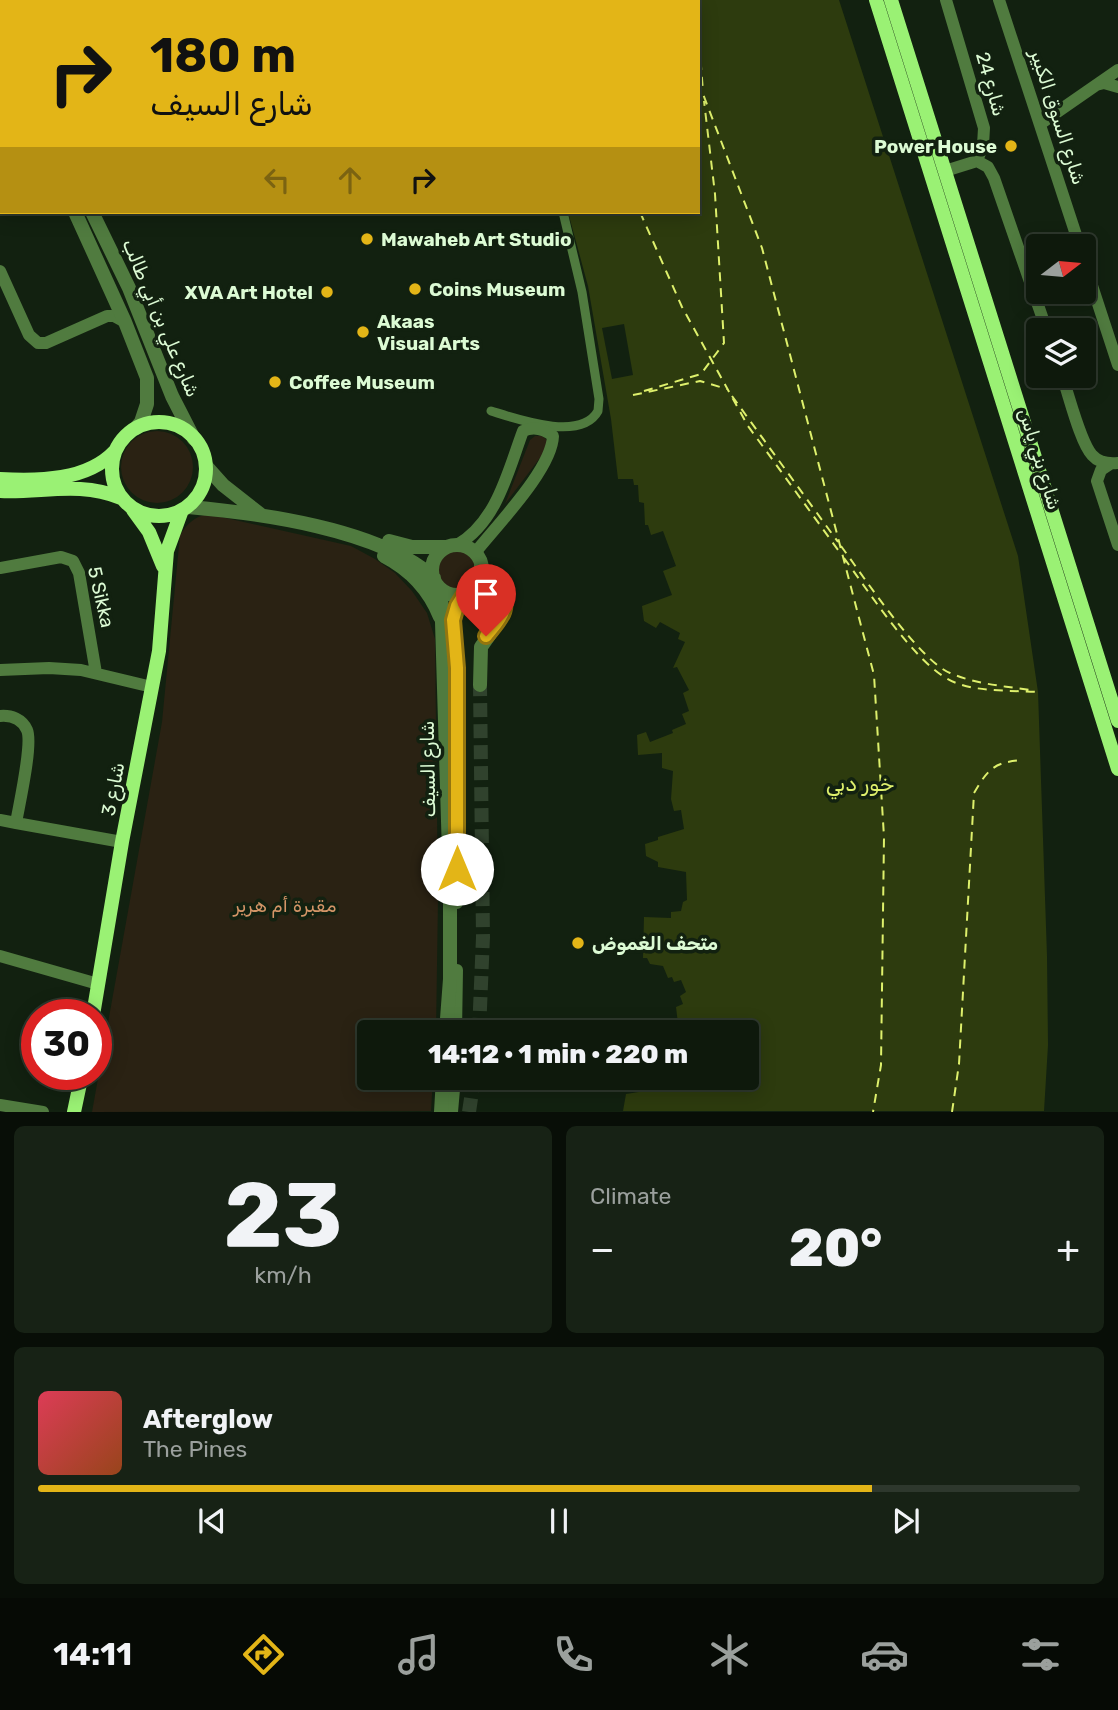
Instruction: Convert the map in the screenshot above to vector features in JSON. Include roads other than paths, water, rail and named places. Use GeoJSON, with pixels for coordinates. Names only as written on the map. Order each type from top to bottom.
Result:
{"type":"FeatureCollection","features":[{"type":"Feature","properties":{"kind":"main road","name":"شارع بني ياس"},"geometry":{"type":"LineString","coordinates":[[876,0],[1118,769]]}},
{"type":"Feature","properties":{"kind":"main road","name":"شارع بني ياس"},"geometry":{"type":"LineString","coordinates":[[891,0],[1117,713]]}},
{"type":"Feature","properties":{"kind":"main road"},"geometry":{"type":"LineString","coordinates":[[0,479],[35,479],[76,474],[107,460],[127,434],[148,423],[173,425],[185,430],[203,453],[206,466],[200,493],[185,509],[169,516],[155,517],[142,513],[101,491],[75,487],[0,491]]}},
{"type":"Feature","properties":{"kind":"main road"},"geometry":{"type":"LineString","coordinates":[[115,452],[112,475],[125,502]]}},
{"type":"Feature","properties":{"kind":"main road","name":"شارع 3"},"geometry":{"type":"LineString","coordinates":[[125,502],[149,532],[164,571]]}},
{"type":"Feature","properties":{"kind":"main road","name":"شارع 3"},"geometry":{"type":"LineString","coordinates":[[96,999],[162,625],[164,571],[169,541],[185,509]]}},
{"type":"Feature","properties":{"kind":"main road"},"geometry":{"type":"LineString","coordinates":[[74,1111],[79,1090]]}},
{"type":"Feature","properties":{"kind":"street","name":"شارع 24"},"geometry":{"type":"LineString","coordinates":[[946,0],[984,128],[983,145],[977,161]]}},
{"type":"Feature","properties":{"kind":"street","name":"شارع السوق الكبير"},"geometry":{"type":"LineString","coordinates":[[999,0],[1076,234]]}},
{"type":"Feature","properties":{"kind":"street"},"geometry":{"type":"LineString","coordinates":[[1040,124],[1118,71]]}},
{"type":"Feature","properties":{"kind":"street"},"geometry":{"type":"LineString","coordinates":[[1096,86],[1104,83],[1118,87]]}},
{"type":"Feature","properties":{"kind":"street"},"geometry":{"type":"LineString","coordinates":[[945,171],[977,161],[988,167],[995,177],[1043,318]]}},
{"type":"Feature","properties":{"kind":"street"},"geometry":{"type":"LineString","coordinates":[[76,214],[144,369],[148,387],[144,414],[136,428]]}},
{"type":"Feature","properties":{"kind":"street","name":"شارع علي بن أبي طالب"},"geometry":{"type":"LineString","coordinates":[[93,214],[129,288],[172,396],[194,439]]}},
{"type":"Feature","properties":{"kind":"street"},"geometry":{"type":"LineString","coordinates":[[491,411],[554,427],[587,423],[598,411],[600,405],[582,292],[563,214]]}},
{"type":"Feature","properties":{"kind":"street"},"geometry":{"type":"LineString","coordinates":[[0,271],[29,335],[38,342],[46,343],[107,316],[114,316],[125,322]]}},
{"type":"Feature","properties":{"kind":"street"},"geometry":{"type":"LineString","coordinates":[[1096,298],[1118,365]]}},
{"type":"Feature","properties":{"kind":"street"},"geometry":{"type":"LineString","coordinates":[[1066,388],[1088,450],[1097,460],[1114,463]]}},
{"type":"Feature","properties":{"kind":"street"},"geometry":{"type":"LineString","coordinates":[[437,584],[435,559],[472,535],[490,514],[523,431],[534,428],[549,433],[553,436],[553,443],[546,462],[478,560],[480,577],[468,592]]}},
{"type":"Feature","properties":{"kind":"street"},"geometry":{"type":"LineString","coordinates":[[1114,463],[1101,470],[1097,481],[1118,545]]}},
{"type":"Feature","properties":{"kind":"street"},"geometry":{"type":"LineString","coordinates":[[206,466],[223,485],[260,514]]}},
{"type":"Feature","properties":{"kind":"street"},"geometry":{"type":"LineString","coordinates":[[185,509],[260,514],[354,536],[406,556],[451,594],[482,587],[497,589]]}},
{"type":"Feature","properties":{"kind":"street"},"geometry":{"type":"LineString","coordinates":[[354,536],[377,538],[412,547],[452,546],[470,549],[505,600],[506,607],[481,647],[480,685]]}},
{"type":"Feature","properties":{"kind":"street"},"geometry":{"type":"LineString","coordinates":[[354,536],[364,545],[397,563],[419,581],[436,608],[443,627]]}},
{"type":"Feature","properties":{"kind":"street","name":"5 Sikka"},"geometry":{"type":"LineString","coordinates":[[0,568],[61,557],[73,561],[79,573],[96,673]]}},
{"type":"Feature","properties":{"kind":"street","name":"شارع السيف"},"geometry":{"type":"LineString","coordinates":[[437,584],[443,627],[450,887],[450,979],[447,1020]]}},
{"type":"Feature","properties":{"kind":"street","name":"شارع السيف"},"geometry":{"type":"LineString","coordinates":[[456,1020],[458,705],[453,620],[457,606],[468,592]]}},
{"type":"Feature","properties":{"kind":"street"},"geometry":{"type":"LineString","coordinates":[[0,670],[65,668],[152,687]]}},
{"type":"Feature","properties":{"kind":"street"},"geometry":{"type":"LineString","coordinates":[[1099,715],[1117,713]]}},
{"type":"Feature","properties":{"kind":"street"},"geometry":{"type":"LineString","coordinates":[[0,716],[18,719],[28,734],[16,823]]}},
{"type":"Feature","properties":{"kind":"street"},"geometry":{"type":"LineString","coordinates":[[0,820],[122,842]]}},
{"type":"Feature","properties":{"kind":"street"},"geometry":{"type":"LineString","coordinates":[[0,956],[98,984]]}},
{"type":"Feature","properties":{"kind":"street"},"geometry":{"type":"LineString","coordinates":[[441,1111],[442,1090]]}},
{"type":"Feature","properties":{"kind":"street"},"geometry":{"type":"LineString","coordinates":[[452,1111],[454,1090]]}},
{"type":"Feature","properties":{"kind":"street"},"geometry":{"type":"LineString","coordinates":[[0,1105],[43,1111]]}},
{"type":"Feature","properties":{"kind":"water","name":"خور دبي"},"geometry":{"type":"Polygon","coordinates":[[[700,0],[839,0],[1018,556],[1038,692],[1047,956],[1048,1045],[1044,1111],[623,1111],[626,1094],[645,1090],[759,1090],[759,1020],[678,1020],[676,1007],[683,1004],[680,996],[686,992],[681,980],[674,982],[672,977],[668,978],[663,966],[650,964],[647,958],[643,958],[644,917],[671,918],[671,912],[681,911],[683,902],[687,900],[686,872],[658,867],[658,862],[646,856],[645,844],[684,829],[681,810],[674,811],[671,799],[673,771],[662,768],[662,753],[638,755],[637,735],[646,732],[650,742],[673,733],[672,730],[686,724],[682,714],[689,711],[683,693],[689,690],[677,667],[673,668],[685,642],[678,639],[680,633],[660,622],[656,628],[644,621],[642,606],[672,595],[663,571],[676,566],[663,531],[651,535],[648,525],[645,525],[644,503],[639,502],[638,485],[634,485],[633,479],[618,479],[611,419],[588,286],[569,214],[700,214],[700,0]]]}},
{"type":"Feature","properties":{"kind":"tunnel"},"geometry":{"type":"LineString","coordinates":[[480,685],[483,937],[480,1020]]}},
{"type":"Feature","properties":{"kind":"tunnel"},"geometry":{"type":"LineString","coordinates":[[469,1112],[472,1090]]}},
{"type":"Feature","properties":{"kind":"place","name":"Power House"},"geometry":{"type":"Point","coordinates":[1011,146]}},
{"type":"Feature","properties":{"kind":"place","name":"Mawaheb Art Studio"},"geometry":{"type":"Point","coordinates":[367,239]}},
{"type":"Feature","properties":{"kind":"place","name":"Coins Museum"},"geometry":{"type":"Point","coordinates":[415,289]}},
{"type":"Feature","properties":{"kind":"place","name":"XVA Art Hotel"},"geometry":{"type":"Point","coordinates":[327,292]}},
{"type":"Feature","properties":{"kind":"place","name":"Akaas Visual Arts"},"geometry":{"type":"Point","coordinates":[363,332]}},
{"type":"Feature","properties":{"kind":"place","name":"Coffee Museum"},"geometry":{"type":"Point","coordinates":[275,382]}},
{"type":"Feature","properties":{"kind":"place","name":"متحف الغموض"},"geometry":{"type":"Point","coordinates":[578,943]}},
{"type":"Feature","properties":{"kind":"park label","name":"مقبرة أم هرير"},"geometry":{"type":"Point","coordinates":[285,905]}}]}
